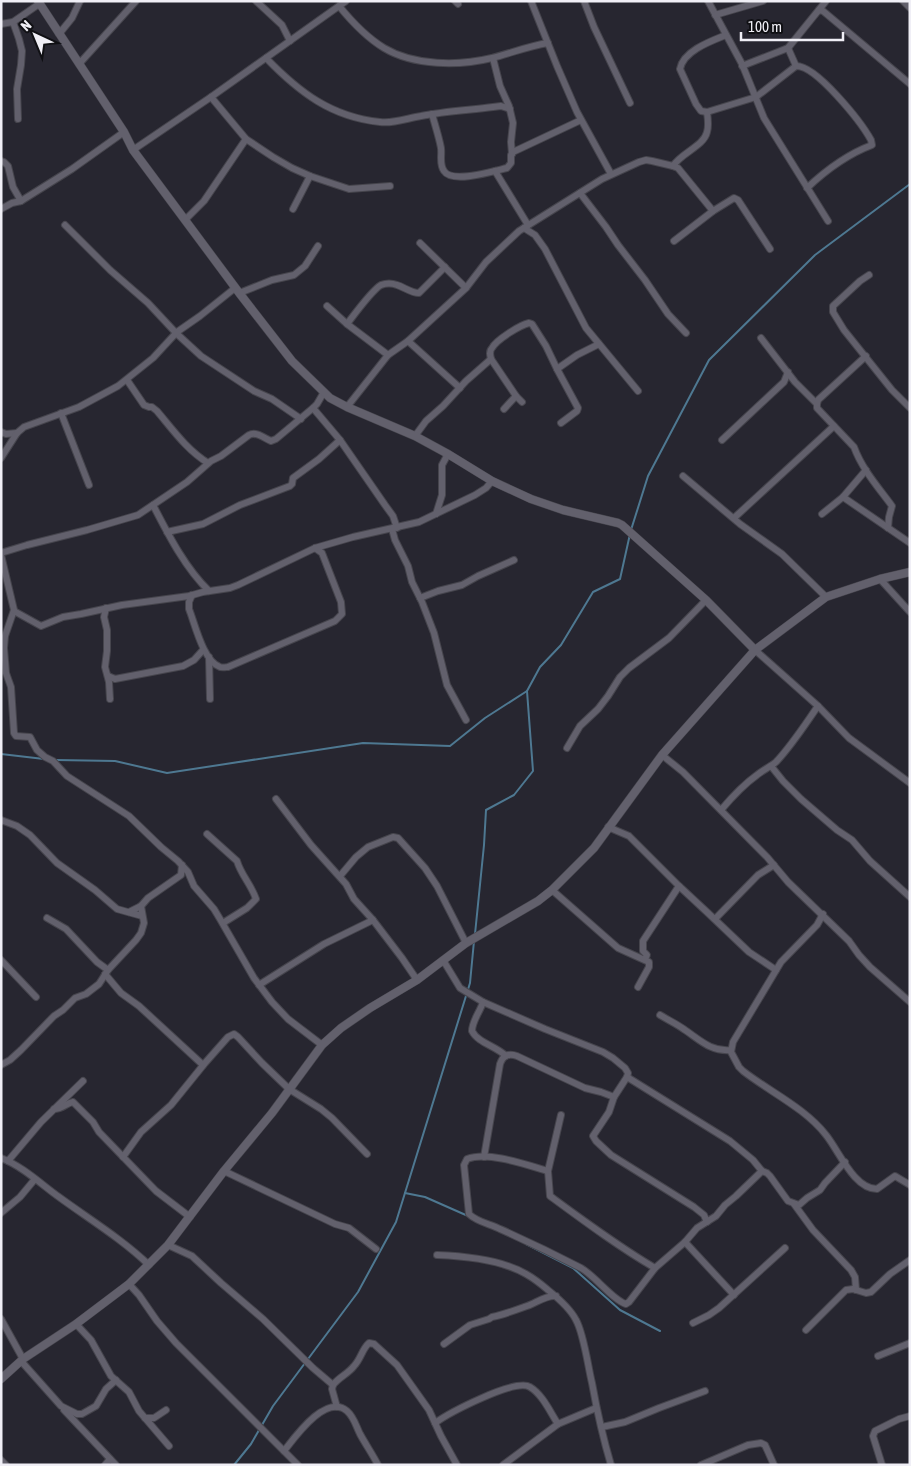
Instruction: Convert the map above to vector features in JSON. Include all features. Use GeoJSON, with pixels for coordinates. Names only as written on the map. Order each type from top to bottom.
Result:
{"type":"FeatureCollection","features":[{"type":"Feature","properties":{"kind":"street"},"geometry":{"type":"LineString","coordinates":[[59,34],[72,18],[80,1]]}},
{"type":"Feature","properties":{"kind":"street"},"geometry":{"type":"LineString","coordinates":[[79,64],[136,1]]}},
{"type":"Feature","properties":{"kind":"street"},"geometry":{"type":"LineString","coordinates":[[256,1],[282,25],[290,41]]}},
{"type":"Feature","properties":{"kind":"street"},"geometry":{"type":"LineString","coordinates":[[133,150],[346,1]]}},
{"type":"Feature","properties":{"kind":"street"},"geometry":{"type":"LineString","coordinates":[[531,1],[581,120],[611,174]]}},
{"type":"Feature","properties":{"kind":"street"},"geometry":{"type":"LineString","coordinates":[[584,1],[594,27],[630,103]]}},
{"type":"Feature","properties":{"kind":"street"},"geometry":{"type":"LineString","coordinates":[[708,1],[742,66],[764,118],[828,221]]}},
{"type":"Feature","properties":{"kind":"street"},"geometry":{"type":"LineString","coordinates":[[716,15],[764,1]]}},
{"type":"Feature","properties":{"kind":"street"},"geometry":{"type":"LineString","coordinates":[[742,66],[788,48],[821,10],[826,1]]}},
{"type":"Feature","properties":{"kind":"street"},"geometry":{"type":"LineString","coordinates":[[904,1],[910,8]]}},
{"type":"Feature","properties":{"kind":"street"},"geometry":{"type":"LineString","coordinates":[[1,24],[13,22],[38,2],[124,132],[133,150],[292,361],[330,398],[415,436],[492,481],[549,506],[622,525],[706,600],[755,650],[818,706],[849,738],[910,783]]}},
{"type":"Feature","properties":{"kind":"street"},"geometry":{"type":"LineString","coordinates":[[339,6],[359,29],[378,44],[403,57],[451,64],[493,58],[534,45],[548,43]]}},
{"type":"Feature","properties":{"kind":"street"},"geometry":{"type":"LineString","coordinates":[[821,10],[910,84]]}},
{"type":"Feature","properties":{"kind":"street"},"geometry":{"type":"LineString","coordinates":[[13,22],[22,51],[17,89],[18,119]]}},
{"type":"Feature","properties":{"kind":"street"},"geometry":{"type":"LineString","coordinates":[[726,34],[699,47],[683,60],[680,66],[696,104],[701,111],[707,112],[756,98],[796,66],[800,66],[807,68],[826,84],[845,104],[867,133],[872,145],[863,148],[832,167],[807,188]]}},
{"type":"Feature","properties":{"kind":"street"},"geometry":{"type":"LineString","coordinates":[[788,48],[796,66]]}},
{"type":"Feature","properties":{"kind":"street"},"geometry":{"type":"LineString","coordinates":[[266,58],[294,85],[330,108],[345,114],[382,123],[432,114],[501,106],[510,109]]}},
{"type":"Feature","properties":{"kind":"street"},"geometry":{"type":"LineString","coordinates":[[432,114],[441,149],[442,169],[446,174],[452,177],[462,177],[509,167],[512,154],[513,123],[510,109],[500,86],[493,58]]}},
{"type":"Feature","properties":{"kind":"street"},"geometry":{"type":"LineString","coordinates":[[211,97],[246,139],[292,168],[349,189],[390,186]]}},
{"type":"Feature","properties":{"kind":"street"},"geometry":{"type":"LineString","coordinates":[[674,166],[679,159],[705,137],[708,126],[707,112]]}},
{"type":"Feature","properties":{"kind":"street"},"geometry":{"type":"LineString","coordinates":[[512,154],[581,120]]}},
{"type":"Feature","properties":{"kind":"street"},"geometry":{"type":"LineString","coordinates":[[1,209],[21,201],[72,169],[124,132]]}},
{"type":"Feature","properties":{"kind":"street"},"geometry":{"type":"LineString","coordinates":[[186,220],[204,201],[246,139]]}},
{"type":"Feature","properties":{"kind":"street"},"geometry":{"type":"LineString","coordinates":[[347,407],[388,355],[408,341],[466,288],[486,262],[506,242],[529,225],[611,174],[646,160],[674,166],[678,168],[713,211]]}},
{"type":"Feature","properties":{"kind":"street"},"geometry":{"type":"LineString","coordinates":[[1,162],[8,166],[13,187],[21,201]]}},
{"type":"Feature","properties":{"kind":"street"},"geometry":{"type":"LineString","coordinates":[[495,171],[545,249],[586,328],[638,391]]}},
{"type":"Feature","properties":{"kind":"street"},"geometry":{"type":"LineString","coordinates":[[293,208],[310,176]]}},
{"type":"Feature","properties":{"kind":"street"},"geometry":{"type":"LineString","coordinates":[[580,193],[668,314],[686,333]]}},
{"type":"Feature","properties":{"kind":"street"},"geometry":{"type":"LineString","coordinates":[[674,241],[713,211],[729,200],[736,198],[770,249]]}},
{"type":"Feature","properties":{"kind":"street"},"geometry":{"type":"LineString","coordinates":[[65,225],[201,356],[301,419]]}},
{"type":"Feature","properties":{"kind":"street"},"geometry":{"type":"LineString","coordinates":[[529,225],[535,235]]}},
{"type":"Feature","properties":{"kind":"street"},"geometry":{"type":"LineString","coordinates":[[420,243],[466,288]]}},
{"type":"Feature","properties":{"kind":"street"},"geometry":{"type":"LineString","coordinates":[[1,458],[17,433],[24,427],[79,407],[118,386],[153,358],[176,333],[238,291],[242,292],[272,280],[294,275],[304,266],[318,246]]}},
{"type":"Feature","properties":{"kind":"street"},"geometry":{"type":"LineString","coordinates":[[347,324],[381,285],[397,285],[419,293],[445,267]]}},
{"type":"Feature","properties":{"kind":"street"},"geometry":{"type":"LineString","coordinates":[[869,276],[860,281],[833,306],[833,312],[840,325],[892,390],[910,408]]}},
{"type":"Feature","properties":{"kind":"street"},"geometry":{"type":"LineString","coordinates":[[327,306],[347,324],[388,355]]}},
{"type":"Feature","properties":{"kind":"street"},"geometry":{"type":"LineString","coordinates":[[522,402],[491,360],[490,353],[493,346],[516,328],[529,323],[532,324],[546,346],[578,408],[577,411],[561,423]]}},
{"type":"Feature","properties":{"kind":"street"},"geometry":{"type":"LineString","coordinates":[[761,338],[795,382],[816,404],[817,408],[854,447],[857,456],[866,470],[892,506],[888,528]]}},
{"type":"Feature","properties":{"kind":"street"},"geometry":{"type":"LineString","coordinates":[[408,341],[460,388]]}},
{"type":"Feature","properties":{"kind":"street"},"geometry":{"type":"LineString","coordinates":[[557,369],[577,355],[598,344]]}},
{"type":"Feature","properties":{"kind":"street"},"geometry":{"type":"LineString","coordinates":[[816,404],[818,400],[866,356]]}},
{"type":"Feature","properties":{"kind":"street"},"geometry":{"type":"LineString","coordinates":[[415,436],[426,421],[491,360]]}},
{"type":"Feature","properties":{"kind":"street"},"geometry":{"type":"LineString","coordinates":[[722,440],[784,382],[788,372]]}},
{"type":"Feature","properties":{"kind":"street"},"geometry":{"type":"LineString","coordinates":[[127,380],[144,405],[152,407],[157,411],[185,444],[208,463]]}},
{"type":"Feature","properties":{"kind":"street"},"geometry":{"type":"LineString","coordinates":[[322,1045],[278,1009],[259,985],[223,923],[214,909],[194,886],[182,865],[129,816],[67,776],[52,761],[37,750],[30,737],[16,736],[14,733],[11,687],[6,673],[4,648],[5,636],[14,611],[1,554],[47,539],[138,515],[187,482],[208,463],[252,433],[273,441],[313,408],[324,392]]}},
{"type":"Feature","properties":{"kind":"street"},"geometry":{"type":"LineString","coordinates":[[504,409],[516,396]]}},
{"type":"Feature","properties":{"kind":"street"},"geometry":{"type":"LineString","coordinates":[[313,408],[340,440],[393,516],[395,540],[408,566],[412,582],[434,633],[447,685],[466,720]]}},
{"type":"Feature","properties":{"kind":"street"},"geometry":{"type":"LineString","coordinates":[[61,413],[89,485]]}},
{"type":"Feature","properties":{"kind":"street"},"geometry":{"type":"LineString","coordinates":[[734,518],[834,426]]}},
{"type":"Feature","properties":{"kind":"street"},"geometry":{"type":"LineString","coordinates":[[1,432],[6,434],[17,433]]}},
{"type":"Feature","properties":{"kind":"street"},"geometry":{"type":"LineString","coordinates":[[167,532],[203,524],[240,505],[290,486],[293,478],[319,459],[340,440]]}},
{"type":"Feature","properties":{"kind":"street"},"geometry":{"type":"LineString","coordinates":[[436,514],[442,495],[442,465],[448,454]]}},
{"type":"Feature","properties":{"kind":"street"},"geometry":{"type":"LineString","coordinates":[[822,514],[843,496],[866,470]]}},
{"type":"Feature","properties":{"kind":"street"},"geometry":{"type":"LineString","coordinates":[[683,476],[782,554],[826,597]]}},
{"type":"Feature","properties":{"kind":"street"},"geometry":{"type":"LineString","coordinates":[[14,611],[41,626],[63,616],[192,595],[205,589],[230,588],[315,548],[352,537],[419,522],[475,496],[492,481]]}},
{"type":"Feature","properties":{"kind":"street"},"geometry":{"type":"LineString","coordinates":[[843,496],[910,543]]}},
{"type":"Feature","properties":{"kind":"street"},"geometry":{"type":"LineString","coordinates":[[153,506],[167,532],[205,589]]}},
{"type":"Feature","properties":{"kind":"street"},"geometry":{"type":"LineString","coordinates":[[322,553],[325,545]]}},
{"type":"Feature","properties":{"kind":"street"},"geometry":{"type":"LineString","coordinates":[[192,595],[189,609],[204,650],[220,668],[228,667],[335,621],[342,614],[341,602],[322,553],[315,548]]}},
{"type":"Feature","properties":{"kind":"street"},"geometry":{"type":"LineString","coordinates":[[420,598],[438,591],[462,586],[478,576],[514,560]]}},
{"type":"Feature","properties":{"kind":"street"},"geometry":{"type":"LineString","coordinates":[[1,1379],[22,1360],[76,1324],[129,1284],[149,1265],[168,1245],[224,1171],[272,1113],[322,1045],[341,1028],[417,980],[466,943],[538,901],[552,890],[594,848],[662,756],[755,650],[826,597],[880,579],[910,572]]}},
{"type":"Feature","properties":{"kind":"street"},"geometry":{"type":"LineString","coordinates":[[880,579],[910,612]]}},
{"type":"Feature","properties":{"kind":"street"},"geometry":{"type":"LineString","coordinates":[[567,748],[580,726],[598,709],[620,677],[669,638],[706,600]]}},
{"type":"Feature","properties":{"kind":"street"},"geometry":{"type":"LineString","coordinates":[[106,608],[104,617],[107,630],[105,667],[109,682],[110,699]]}},
{"type":"Feature","properties":{"kind":"street"},"geometry":{"type":"LineString","coordinates":[[108,676],[115,680],[183,666],[194,660],[204,650]]}},
{"type":"Feature","properties":{"kind":"street"},"geometry":{"type":"LineString","coordinates":[[209,657],[210,699]]}},
{"type":"Feature","properties":{"kind":"street"},"geometry":{"type":"LineString","coordinates":[[721,810],[744,785],[760,771],[771,766],[801,732],[818,706]]}},
{"type":"Feature","properties":{"kind":"street"},"geometry":{"type":"LineString","coordinates":[[662,756],[683,772],[768,857],[788,882],[848,940],[858,955],[910,1002]]}},
{"type":"Feature","properties":{"kind":"street"},"geometry":{"type":"LineString","coordinates":[[771,766],[782,781],[837,830],[852,840],[870,861],[909,895]]}},
{"type":"Feature","properties":{"kind":"street"},"geometry":{"type":"LineString","coordinates":[[276,799],[311,845],[340,876],[354,899],[373,920],[417,980]]}},
{"type":"Feature","properties":{"kind":"street"},"geometry":{"type":"LineString","coordinates":[[1,820],[17,826],[25,832],[57,863],[95,890],[117,909],[142,916]]}},
{"type":"Feature","properties":{"kind":"street"},"geometry":{"type":"LineString","coordinates":[[608,827],[629,836],[678,886],[749,952],[776,970]]}},
{"type":"Feature","properties":{"kind":"street"},"geometry":{"type":"LineString","coordinates":[[208,834],[237,861],[238,868],[252,888],[256,899],[247,908],[223,923]]}},
{"type":"Feature","properties":{"kind":"street"},"geometry":{"type":"LineString","coordinates":[[340,876],[356,857],[368,847],[392,837],[398,838],[416,856],[433,880],[466,943]]}},
{"type":"Feature","properties":{"kind":"street"},"geometry":{"type":"LineString","coordinates":[[181,876],[182,865]]}},
{"type":"Feature","properties":{"kind":"street"},"geometry":{"type":"LineString","coordinates":[[715,919],[758,875],[774,866]]}},
{"type":"Feature","properties":{"kind":"street"},"geometry":{"type":"LineString","coordinates":[[129,912],[141,906],[148,898],[181,876],[190,877]]}},
{"type":"Feature","properties":{"kind":"street"},"geometry":{"type":"LineString","coordinates":[[644,960],[647,955],[643,950],[643,941],[678,886]]}},
{"type":"Feature","properties":{"kind":"street"},"geometry":{"type":"LineString","coordinates":[[552,890],[618,948],[650,964],[638,987]]}},
{"type":"Feature","properties":{"kind":"street"},"geometry":{"type":"LineString","coordinates":[[2,1063],[21,1050],[54,1016],[76,998],[86,994],[99,984],[106,972],[141,933],[143,928],[141,906]]}},
{"type":"Feature","properties":{"kind":"street"},"geometry":{"type":"LineString","coordinates":[[823,914],[817,925],[781,962],[733,1042],[731,1050],[743,1071],[816,1123],[857,1179],[870,1188],[877,1189],[893,1176],[910,1185]]}},
{"type":"Feature","properties":{"kind":"street"},"geometry":{"type":"LineString","coordinates":[[47,918],[66,928],[106,972],[121,992],[139,1006],[203,1065]]}},
{"type":"Feature","properties":{"kind":"street"},"geometry":{"type":"LineString","coordinates":[[259,985],[324,944],[373,920]]}},
{"type":"Feature","properties":{"kind":"street"},"geometry":{"type":"LineString","coordinates":[[1,960],[36,997]]}},
{"type":"Feature","properties":{"kind":"street"},"geometry":{"type":"LineString","coordinates":[[443,960],[461,989],[483,1002],[603,1052],[625,1068],[628,1073],[627,1078],[614,1097],[609,1112],[593,1136],[611,1155],[694,1207],[704,1215],[707,1222]]}},
{"type":"Feature","properties":{"kind":"street"},"geometry":{"type":"LineString","coordinates":[[483,1002],[473,1023],[472,1031],[476,1038],[499,1049],[506,1056]]}},
{"type":"Feature","properties":{"kind":"street"},"geometry":{"type":"LineString","coordinates":[[660,1015],[712,1048],[723,1051],[731,1050]]}},
{"type":"Feature","properties":{"kind":"street"},"geometry":{"type":"LineString","coordinates":[[123,1157],[141,1132],[171,1105],[203,1065],[234,1034],[289,1089],[332,1118],[367,1154]]}},
{"type":"Feature","properties":{"kind":"street"},"geometry":{"type":"LineString","coordinates":[[484,1157],[500,1064],[506,1056],[511,1054],[518,1056],[585,1088],[614,1097]]}},
{"type":"Feature","properties":{"kind":"street"},"geometry":{"type":"LineString","coordinates":[[627,1078],[730,1141],[753,1160],[762,1171],[767,1172],[788,1201],[794,1204],[802,1204],[807,1198],[820,1190],[845,1162]]}},
{"type":"Feature","properties":{"kind":"street"},"geometry":{"type":"LineString","coordinates":[[84,1082],[54,1109],[5,1159],[133,1249],[149,1265]]}},
{"type":"Feature","properties":{"kind":"street"},"geometry":{"type":"LineString","coordinates":[[54,1109],[62,1108],[73,1102],[156,1191],[190,1217]]}},
{"type":"Feature","properties":{"kind":"street"},"geometry":{"type":"LineString","coordinates":[[561,1115],[548,1171],[550,1196],[655,1268]]}},
{"type":"Feature","properties":{"kind":"street"},"geometry":{"type":"LineString","coordinates":[[548,1171],[516,1162],[484,1157],[469,1158],[464,1165],[469,1214],[474,1218],[555,1254],[588,1272],[623,1304],[629,1302],[655,1268],[685,1242],[697,1228],[716,1216],[725,1205],[762,1171]]}},
{"type":"Feature","properties":{"kind":"street"},"geometry":{"type":"LineString","coordinates":[[224,1171],[335,1224],[348,1228],[376,1249]]}},
{"type":"Feature","properties":{"kind":"street"},"geometry":{"type":"LineString","coordinates":[[1,1213],[20,1198],[35,1179]]}},
{"type":"Feature","properties":{"kind":"street"},"geometry":{"type":"LineString","coordinates":[[794,1204],[813,1230],[851,1270],[855,1277],[856,1290]]}},
{"type":"Feature","properties":{"kind":"street"},"geometry":{"type":"LineString","coordinates":[[685,1242],[734,1295]]}},
{"type":"Feature","properties":{"kind":"street"},"geometry":{"type":"LineString","coordinates":[[168,1245],[192,1256],[333,1385]]}},
{"type":"Feature","properties":{"kind":"street"},"geometry":{"type":"LineString","coordinates":[[693,1324],[709,1315],[734,1295],[785,1248]]}},
{"type":"Feature","properties":{"kind":"street"},"geometry":{"type":"LineString","coordinates":[[437,1255],[450,1255],[509,1266],[525,1274],[556,1296],[573,1316],[578,1324],[588,1363],[596,1408],[611,1465]]}},
{"type":"Feature","properties":{"kind":"street"},"geometry":{"type":"LineString","coordinates":[[806,1330],[830,1308],[843,1292],[850,1289],[866,1293],[871,1292],[910,1260]]}},
{"type":"Feature","properties":{"kind":"street"},"geometry":{"type":"LineString","coordinates":[[129,1284],[164,1330],[298,1465]]}},
{"type":"Feature","properties":{"kind":"street"},"geometry":{"type":"LineString","coordinates":[[444,1344],[470,1325],[542,1299],[556,1296]]}},
{"type":"Feature","properties":{"kind":"street"},"geometry":{"type":"LineString","coordinates":[[1,1319],[22,1360],[58,1403],[116,1465]]}},
{"type":"Feature","properties":{"kind":"street"},"geometry":{"type":"LineString","coordinates":[[76,1324],[91,1340],[111,1376],[129,1392],[139,1411],[168,1446]]}},
{"type":"Feature","properties":{"kind":"street"},"geometry":{"type":"LineString","coordinates":[[336,1407],[332,1389],[333,1385],[354,1366],[366,1346],[369,1343],[374,1344],[397,1365],[429,1410],[457,1465]]}},
{"type":"Feature","properties":{"kind":"street"},"geometry":{"type":"LineString","coordinates":[[878,1356],[910,1343]]}},
{"type":"Feature","properties":{"kind":"street"},"geometry":{"type":"LineString","coordinates":[[58,1403],[77,1414],[82,1414],[96,1406],[106,1389],[116,1380]]}},
{"type":"Feature","properties":{"kind":"street"},"geometry":{"type":"LineString","coordinates":[[435,1424],[458,1409],[482,1398],[523,1386],[531,1388],[542,1398],[558,1424]]}},
{"type":"Feature","properties":{"kind":"street"},"geometry":{"type":"LineString","coordinates":[[602,1428],[625,1422],[705,1391]]}},
{"type":"Feature","properties":{"kind":"street"},"geometry":{"type":"LineString","coordinates":[[284,1451],[302,1428],[314,1417],[326,1409],[343,1408],[352,1416],[378,1465]]}},
{"type":"Feature","properties":{"kind":"street"},"geometry":{"type":"LineString","coordinates":[[503,1465],[558,1424],[596,1408]]}},
{"type":"Feature","properties":{"kind":"street"},"geometry":{"type":"LineString","coordinates":[[146,1418],[154,1418],[166,1410]]}},
{"type":"Feature","properties":{"kind":"street"},"geometry":{"type":"LineString","coordinates":[[882,1465],[873,1436],[875,1431],[899,1419],[910,1416]]}},
{"type":"Feature","properties":{"kind":"street"},"geometry":{"type":"LineString","coordinates":[[701,1465],[748,1445],[762,1443],[774,1465]]}},
{"type":"Feature","properties":{"kind":"street"},"geometry":{"type":"LineString","coordinates":[[105,1465],[110,1459]]}},
{"type":"Feature","properties":{"kind":"street"},"geometry":{"type":"LineString","coordinates":[[1,1460],[6,1465]]}},
{"type":"Feature","properties":{"kind":"waterway"},"geometry":{"type":"LineString","coordinates":[[631,530],[648,476],[709,360],[815,255],[910,184]]}},
{"type":"Feature","properties":{"kind":"waterway"},"geometry":{"type":"LineString","coordinates":[[56,760],[115,761],[167,773],[363,743],[450,746],[485,718],[527,691],[540,667],[561,645],[593,592],[620,579],[630,534]]}},
{"type":"Feature","properties":{"kind":"waterway"},"geometry":{"type":"LineString","coordinates":[[475,934],[486,810],[514,795],[533,771],[527,691]]}},
{"type":"Feature","properties":{"kind":"waterway"},"geometry":{"type":"LineString","coordinates":[[1,754],[44,759]]}},
{"type":"Feature","properties":{"kind":"waterway"},"geometry":{"type":"LineString","coordinates":[[308,1359],[358,1292],[396,1222],[470,983],[474,941]]}},
{"type":"Feature","properties":{"kind":"waterway"},"geometry":{"type":"LineString","coordinates":[[405,1193],[425,1197],[468,1216]]}},
{"type":"Feature","properties":{"kind":"waterway"},"geometry":{"type":"LineString","coordinates":[[526,1244],[573,1268],[620,1310],[660,1331]]}},
{"type":"Feature","properties":{"kind":"waterway"},"geometry":{"type":"LineString","coordinates":[[234,1465],[251,1444],[273,1406],[305,1363]]}}]}
